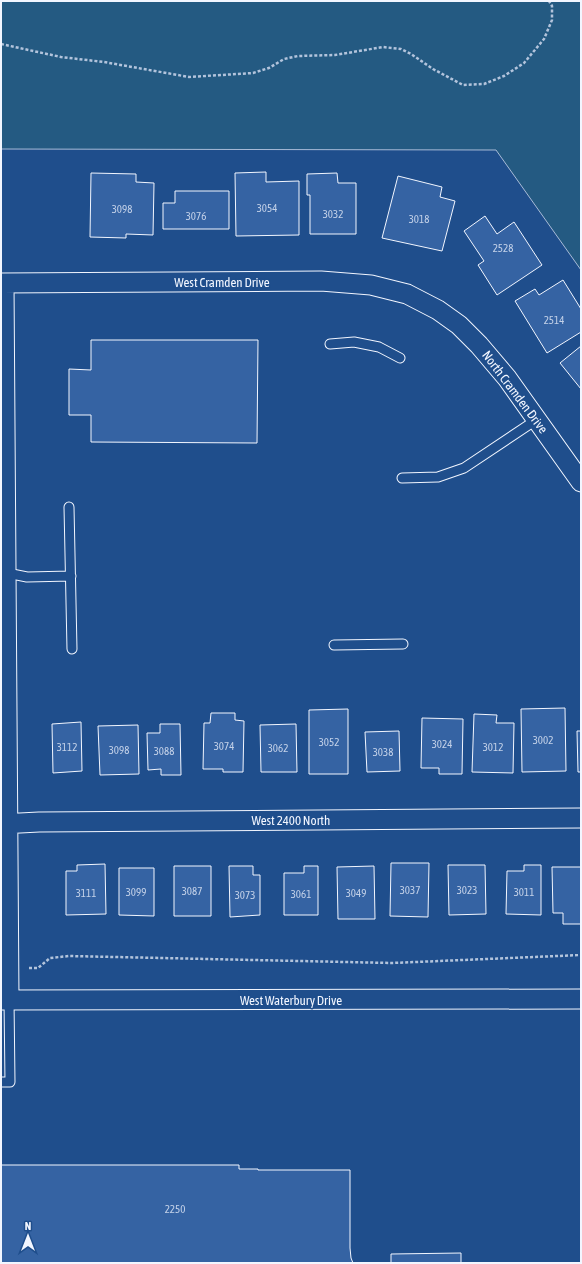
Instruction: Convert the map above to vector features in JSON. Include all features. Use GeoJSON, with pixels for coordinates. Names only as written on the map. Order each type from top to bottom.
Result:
{"type":"FeatureCollection","features":[{"type":"Feature","properties":{"kind":"street","name":"West Cramden Drive"},"geometry":{"type":"LineString","coordinates":[[3,284],[321,281],[370,285],[407,294],[438,310]]}},
{"type":"Feature","properties":{"kind":"street"},"geometry":{"type":"LineString","coordinates":[[3,284],[5,1000]]}},
{"type":"Feature","properties":{"kind":"street","name":"North Cramden Drive"},"geometry":{"type":"LineString","coordinates":[[438,310],[459,325],[479,345],[507,378],[581,482]]}},
{"type":"Feature","properties":{"kind":"street","name":"West 2400 North"},"geometry":{"type":"LineString","coordinates":[[5,824],[47,822],[581,818]]}},
{"type":"Feature","properties":{"kind":"street","name":"West Waterbury Drive"},"geometry":{"type":"LineString","coordinates":[[5,1000],[581,999]]}},
{"type":"Feature","properties":{"kind":"lane"},"geometry":{"type":"LineString","coordinates":[[330,344],[354,342],[378,348],[400,358]]}},
{"type":"Feature","properties":{"kind":"lane"},"geometry":{"type":"LineString","coordinates":[[402,478],[438,477],[464,468],[536,420]]}},
{"type":"Feature","properties":{"kind":"lane"},"geometry":{"type":"LineString","coordinates":[[69,507],[72,649]]}},
{"type":"Feature","properties":{"kind":"lane"},"geometry":{"type":"LineString","coordinates":[[4,573],[27,577],[71,576]]}},
{"type":"Feature","properties":{"kind":"lane"},"geometry":{"type":"LineString","coordinates":[[334,645],[403,644]]}},
{"type":"Feature","properties":{"kind":"lane"},"geometry":{"type":"LineString","coordinates":[[1,1082],[10,1082],[5,1000]]}},
{"type":"Feature","properties":{"kind":"path"},"geometry":{"type":"LineString","coordinates":[[1,44],[61,57],[104,62],[189,77],[253,73],[269,68],[284,59],[298,56],[335,55],[382,47],[401,49],[462,85],[484,84],[504,76],[524,63],[544,39],[552,20],[552,6],[549,1]]}},
{"type":"Feature","properties":{"kind":"path"},"geometry":{"type":"LineString","coordinates":[[38,968],[50,958],[69,956],[392,963],[581,955]]}},
{"type":"Feature","properties":{"kind":"shaded area"},"geometry":{"type":"Polygon","coordinates":[[[1,1],[581,1],[581,270],[496,150],[1,149],[1,1]]]}},
{"type":"Feature","properties":{"kind":"building"},"geometry":{"type":"Polygon","coordinates":[[[266,172],[266,182],[299,181],[299,235],[236,236],[235,173],[266,172]]]}},
{"type":"Feature","properties":{"kind":"building"},"geometry":{"type":"Polygon","coordinates":[[[91,173],[136,174],[136,182],[154,183],[153,235],[126,234],[126,238],[90,237],[91,173]]]}},
{"type":"Feature","properties":{"kind":"building"},"geometry":{"type":"Polygon","coordinates":[[[337,173],[338,183],[356,183],[356,234],[310,234],[310,195],[307,195],[307,174],[337,173]]]}},
{"type":"Feature","properties":{"kind":"building"},"geometry":{"type":"Polygon","coordinates":[[[398,176],[442,187],[440,197],[455,201],[442,251],[382,238],[398,176]]]}},
{"type":"Feature","properties":{"kind":"building"},"geometry":{"type":"Polygon","coordinates":[[[175,191],[229,191],[229,229],[163,229],[163,203],[175,203],[175,191]]]}},
{"type":"Feature","properties":{"kind":"building"},"geometry":{"type":"Polygon","coordinates":[[[485,216],[497,234],[514,222],[542,265],[497,295],[478,265],[484,261],[464,231],[485,216]]]}},
{"type":"Feature","properties":{"kind":"building"},"geometry":{"type":"Polygon","coordinates":[[[563,280],[581,309],[581,332],[547,353],[515,301],[535,289],[539,295],[563,280]]]}},
{"type":"Feature","properties":{"kind":"building"},"geometry":{"type":"Polygon","coordinates":[[[91,340],[258,340],[257,443],[91,442],[91,415],[69,415],[69,369],[91,370],[91,340]]]}},
{"type":"Feature","properties":{"kind":"building"},"geometry":{"type":"Polygon","coordinates":[[[581,346],[581,389],[560,363],[581,346]]]}},
{"type":"Feature","properties":{"kind":"building"},"geometry":{"type":"Polygon","coordinates":[[[565,708],[566,771],[522,772],[521,709],[565,708]]]}},
{"type":"Feature","properties":{"kind":"building"},"geometry":{"type":"Polygon","coordinates":[[[348,709],[348,774],[309,774],[309,710],[348,709]]]}},
{"type":"Feature","properties":{"kind":"building"},"geometry":{"type":"Polygon","coordinates":[[[211,713],[235,713],[235,720],[244,721],[243,772],[223,772],[223,769],[203,769],[204,723],[210,723],[211,713]]]}},
{"type":"Feature","properties":{"kind":"building"},"geometry":{"type":"Polygon","coordinates":[[[474,714],[497,715],[496,723],[514,723],[513,773],[472,772],[474,714]]]}},
{"type":"Feature","properties":{"kind":"building"},"geometry":{"type":"Polygon","coordinates":[[[422,718],[463,719],[462,774],[439,774],[439,768],[421,768],[422,718]]]}},
{"type":"Feature","properties":{"kind":"building"},"geometry":{"type":"Polygon","coordinates":[[[81,722],[82,771],[53,773],[52,724],[81,722]]]}},
{"type":"Feature","properties":{"kind":"building"},"geometry":{"type":"Polygon","coordinates":[[[160,724],[180,724],[181,775],[161,775],[161,769],[148,770],[147,733],[160,733],[160,724]]]}},
{"type":"Feature","properties":{"kind":"building"},"geometry":{"type":"Polygon","coordinates":[[[296,724],[297,772],[261,772],[260,725],[296,724]]]}},
{"type":"Feature","properties":{"kind":"building"},"geometry":{"type":"Polygon","coordinates":[[[138,725],[139,774],[100,775],[98,726],[138,725]]]}},
{"type":"Feature","properties":{"kind":"building"},"geometry":{"type":"Polygon","coordinates":[[[399,731],[400,771],[367,772],[365,732],[399,731]]]}},
{"type":"Feature","properties":{"kind":"building"},"geometry":{"type":"Polygon","coordinates":[[[577,731],[581,731],[581,772],[578,772],[577,731]]]}},
{"type":"Feature","properties":{"kind":"building"},"geometry":{"type":"Polygon","coordinates":[[[391,863],[429,863],[428,917],[390,916],[391,863]]]}},
{"type":"Feature","properties":{"kind":"building"},"geometry":{"type":"Polygon","coordinates":[[[105,864],[106,914],[66,915],[66,871],[77,871],[77,865],[105,864]]]}},
{"type":"Feature","properties":{"kind":"building"},"geometry":{"type":"Polygon","coordinates":[[[448,865],[485,865],[486,914],[449,915],[448,865]]]}},
{"type":"Feature","properties":{"kind":"building"},"geometry":{"type":"Polygon","coordinates":[[[524,865],[541,865],[541,915],[506,914],[507,871],[524,871],[524,865]]]}},
{"type":"Feature","properties":{"kind":"building"},"geometry":{"type":"Polygon","coordinates":[[[174,866],[211,866],[211,916],[174,916],[174,866]]]}},
{"type":"Feature","properties":{"kind":"building"},"geometry":{"type":"Polygon","coordinates":[[[229,866],[253,866],[253,875],[260,875],[260,915],[230,917],[229,866]]]}},
{"type":"Feature","properties":{"kind":"building"},"geometry":{"type":"Polygon","coordinates":[[[304,866],[318,866],[318,915],[284,915],[284,873],[304,873],[304,866]]]}},
{"type":"Feature","properties":{"kind":"building"},"geometry":{"type":"Polygon","coordinates":[[[374,866],[375,919],[338,919],[337,867],[374,866]]]}},
{"type":"Feature","properties":{"kind":"building"},"geometry":{"type":"Polygon","coordinates":[[[552,867],[581,867],[581,924],[563,924],[563,913],[553,913],[552,867]]]}},
{"type":"Feature","properties":{"kind":"building"},"geometry":{"type":"Polygon","coordinates":[[[119,868],[154,868],[154,916],[119,915],[119,868]]]}},
{"type":"Feature","properties":{"kind":"building"},"geometry":{"type":"Polygon","coordinates":[[[1,1165],[239,1165],[239,1169],[258,1170],[350,1170],[350,1248],[353,1263],[1,1263],[1,1165]]]}},
{"type":"Feature","properties":{"kind":"building"},"geometry":{"type":"Polygon","coordinates":[[[461,1253],[461,1263],[391,1263],[391,1254],[461,1253]]]}}]}
